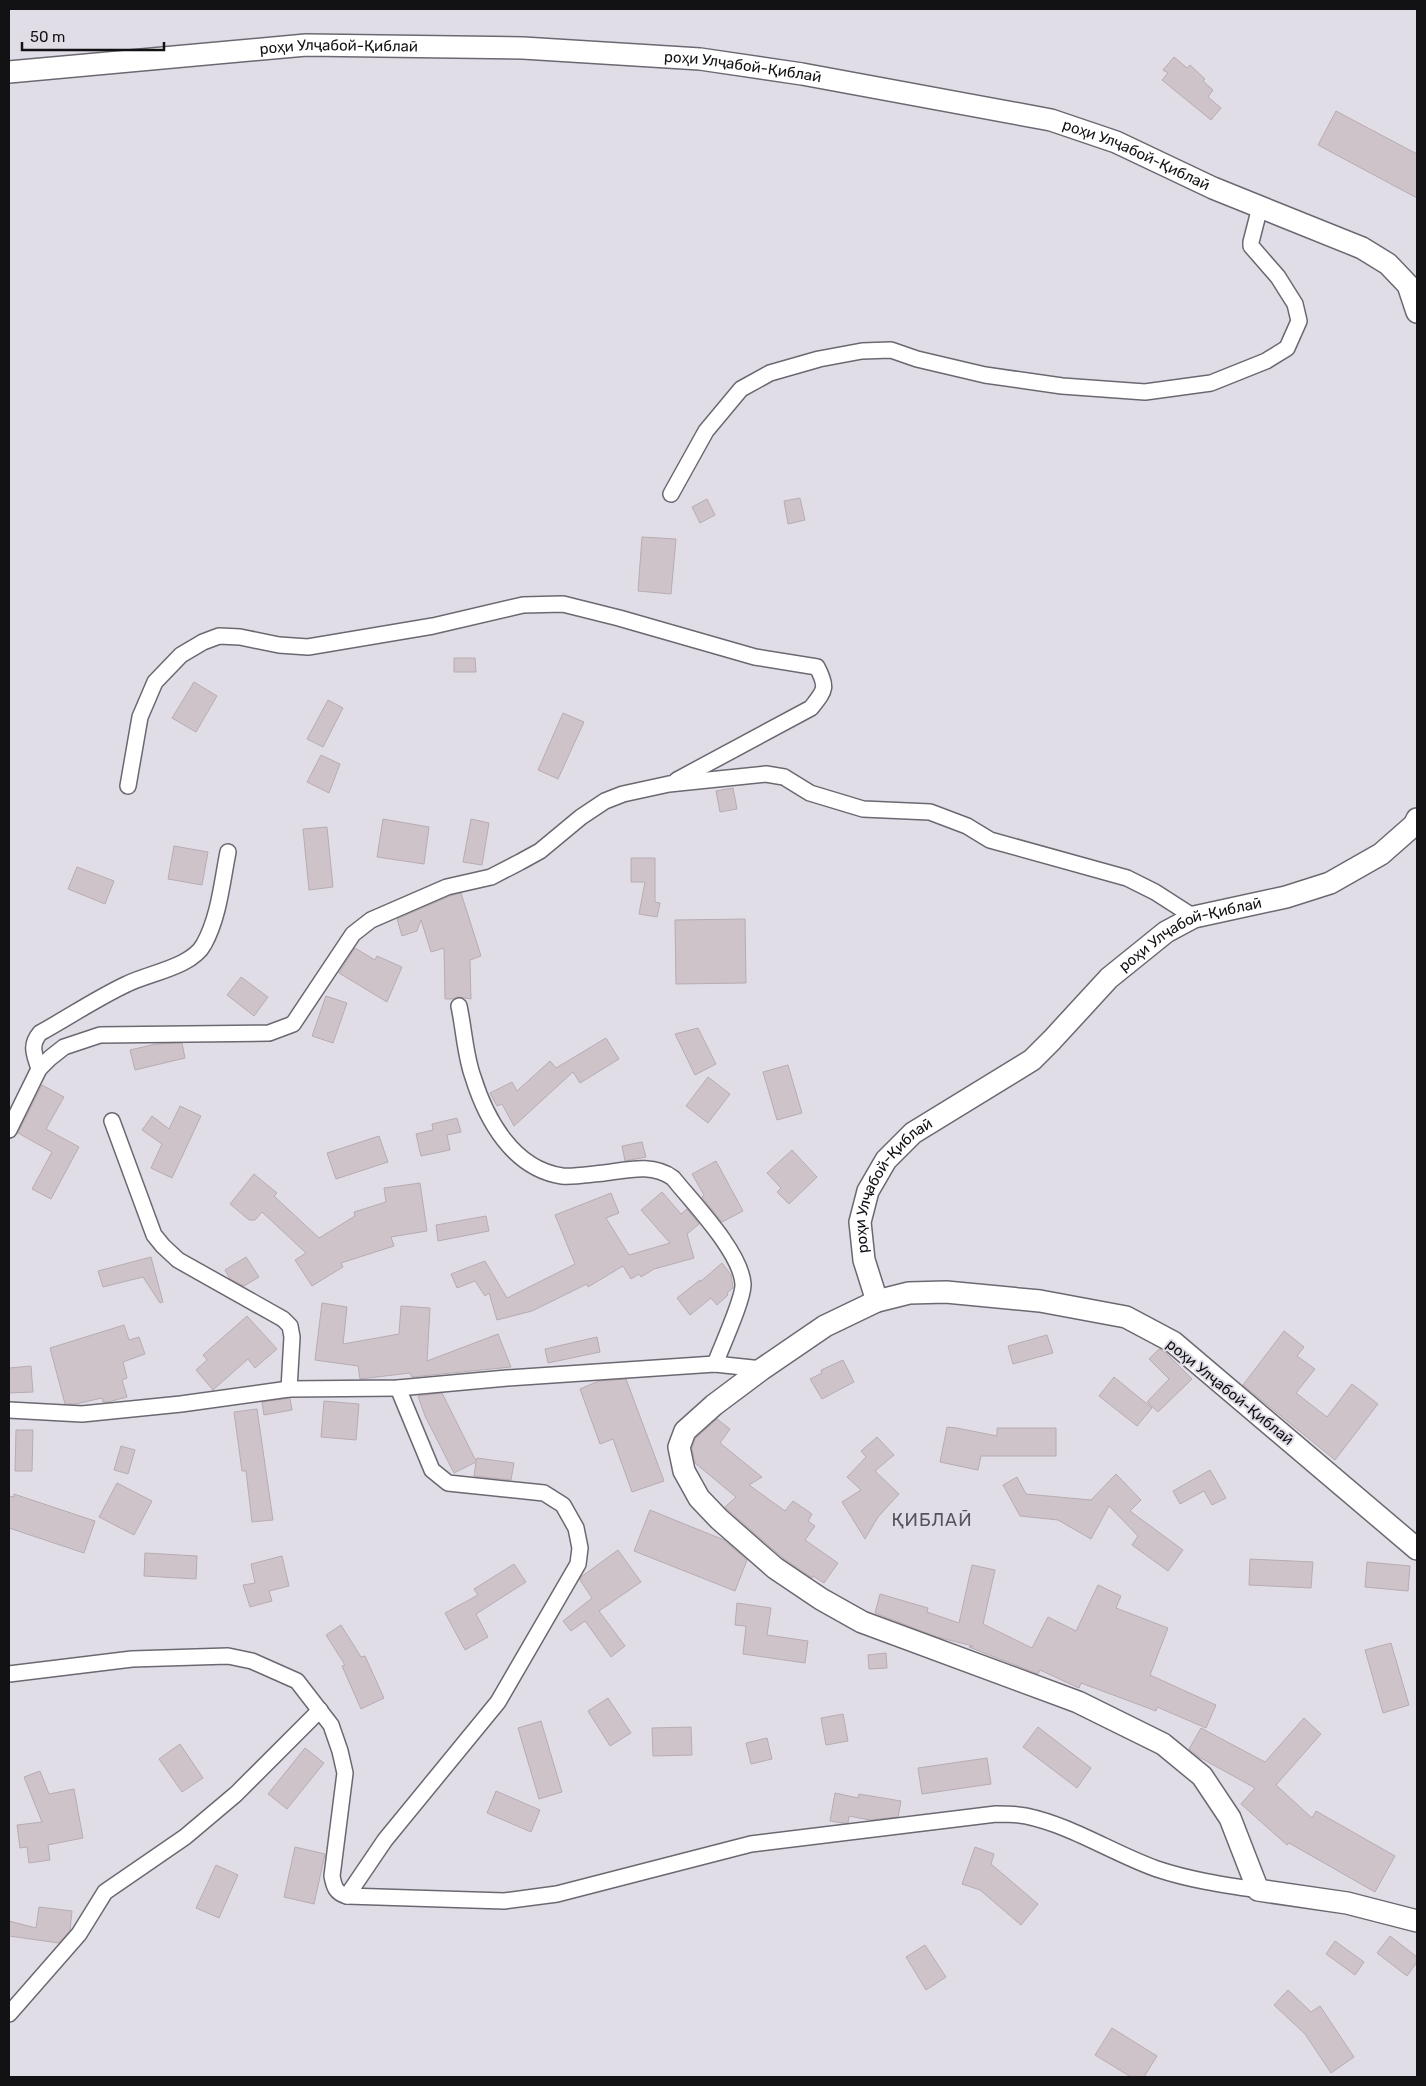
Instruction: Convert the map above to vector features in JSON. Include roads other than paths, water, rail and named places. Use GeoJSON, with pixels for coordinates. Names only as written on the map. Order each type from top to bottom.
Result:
{"type":"FeatureCollection","features":[{"type":"Feature","properties":{"kind":"street","name":"роҳи Улҷабой-Қиблаӣ"},"geometry":{"type":"LineString","coordinates":[[9,72],[306,44],[523,48],[700,59],[802,74],[1051,120],[1116,142],[1144,157],[1260,207],[1362,248],[1388,264],[1408,285],[1417,312]]}},
{"type":"Feature","properties":{"kind":"street"},"geometry":{"type":"LineString","coordinates":[[671,494],[706,431],[741,389],[770,373],[819,359],[862,351],[891,350],[917,359],[985,375],[1062,386],[1145,392],[1211,383],[1266,361],[1287,348],[1299,321],[1295,304],[1278,277],[1251,246],[1260,207]]}},
{"type":"Feature","properties":{"kind":"street"},"geometry":{"type":"LineString","coordinates":[[128,786],[140,717],[155,682],[181,655],[203,642],[219,636],[240,637],[279,645],[308,647],[433,626],[523,605],[563,604],[755,657],[817,667],[824,681],[823,693],[811,708],[669,784]]}},
{"type":"Feature","properties":{"kind":"street"},"geometry":{"type":"LineString","coordinates":[[9,1130],[39,1070],[64,1047],[100,1035],[269,1033],[293,1024],[353,934],[371,920],[448,887],[491,877],[506,870],[540,851],[581,817],[605,801],[623,794],[669,784],[766,774],[784,777],[810,793],[863,809],[930,812],[958,822],[990,840],[1127,878],[1155,892],[1194,917]]}},
{"type":"Feature","properties":{"kind":"street","name":"роҳи Улҷабой-Қиблаӣ"},"geometry":{"type":"LineString","coordinates":[[1417,819],[1414,825],[1381,854],[1330,882],[1286,897],[1194,917],[1166,932],[1109,978],[1032,1060],[913,1133],[886,1160],[868,1191],[860,1222],[864,1260],[877,1301],[909,1293],[946,1292],[1040,1301],[1126,1317],[1173,1342],[1417,1549]]}},
{"type":"Feature","properties":{"kind":"street"},"geometry":{"type":"LineString","coordinates":[[39,1070],[34,1040],[40,1033],[127,984],[176,965],[197,954],[204,944],[214,918],[228,852]]}},
{"type":"Feature","properties":{"kind":"street"},"geometry":{"type":"LineString","coordinates":[[460,1006],[472,1075],[484,1108],[508,1145],[526,1162],[562,1176],[649,1168],[663,1171],[673,1178],[731,1251],[740,1270],[743,1285],[715,1364]]}},
{"type":"Feature","properties":{"kind":"street"},"geometry":{"type":"LineString","coordinates":[[112,1121],[154,1235],[163,1246],[178,1260],[283,1319],[290,1326],[292,1337],[289,1389]]}},
{"type":"Feature","properties":{"kind":"street"},"geometry":{"type":"LineString","coordinates":[[877,1301],[825,1326],[762,1369],[714,1405],[685,1431],[679,1447],[684,1471],[699,1498],[719,1519],[775,1568],[821,1599],[862,1622],[1078,1702],[1163,1744],[1202,1776],[1230,1818],[1258,1890]]}},
{"type":"Feature","properties":{"kind":"street"},"geometry":{"type":"LineString","coordinates":[[9,1410],[82,1414],[181,1404],[289,1389],[398,1388],[507,1378],[715,1364],[762,1369]]}},
{"type":"Feature","properties":{"kind":"street"},"geometry":{"type":"LineString","coordinates":[[347,1896],[385,1840],[498,1702],[578,1564],[580,1548],[576,1528],[563,1505],[544,1493],[448,1483],[432,1470],[398,1388]]}},
{"type":"Feature","properties":{"kind":"street"},"geometry":{"type":"LineString","coordinates":[[9,1674],[132,1658],[228,1656],[252,1661],[297,1681],[331,1725],[340,1751],[345,1773],[332,1876],[334,1887],[340,1894],[347,1896],[504,1901],[556,1894],[752,1844],[996,1814],[1024,1815],[1049,1821],[1156,1868],[1194,1881],[1347,1904],[1417,1921]]}},
{"type":"Feature","properties":{"kind":"street"},"geometry":{"type":"LineString","coordinates":[[9,2014],[79,1934],[105,1892],[200,1825],[236,1794],[320,1710]]}},
{"type":"Feature","properties":{"kind":"district","name":"ҚИБЛАӢ"},"geometry":{"type":"Point","coordinates":[932,1520]}}]}
